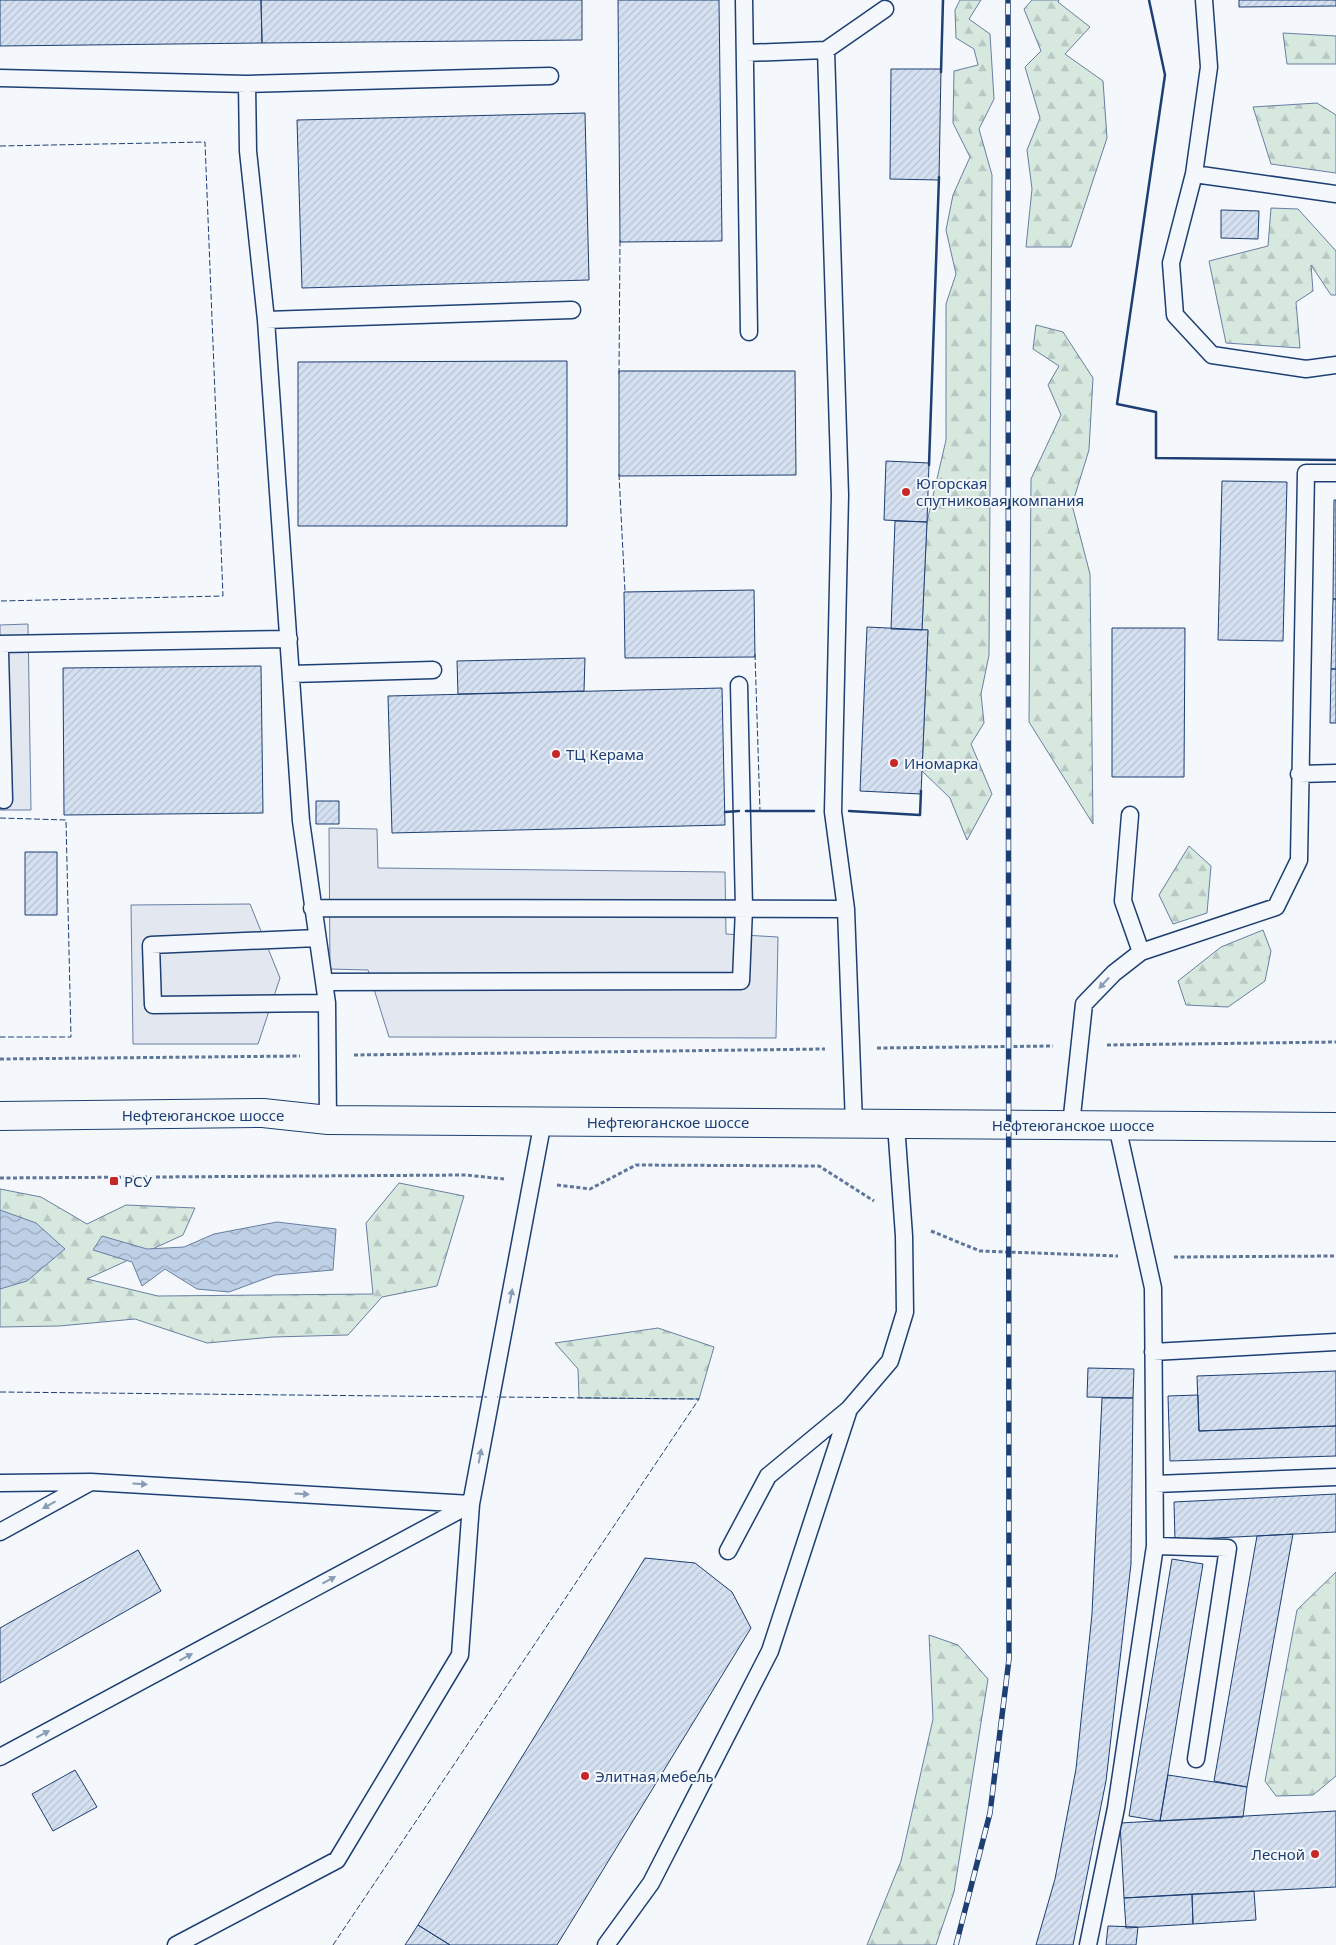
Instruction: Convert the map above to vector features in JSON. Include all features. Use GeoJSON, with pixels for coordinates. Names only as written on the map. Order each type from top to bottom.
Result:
{"type":"FeatureCollection","features":[{"type":"Feature","properties":{"kind":"main road","name":"Нефтеюганское шоссе"},"geometry":{"type":"LineString","coordinates":[[0,1116],[263,1113],[328,1120],[1336,1127]]}},
{"type":"Feature","properties":{"kind":"lane"},"geometry":{"type":"LineString","coordinates":[[744,0],[749,332]]}},
{"type":"Feature","properties":{"kind":"lane"},"geometry":{"type":"LineString","coordinates":[[1204,0],[1209,67],[1194,174],[1171,263],[1175,315],[1212,355],[1306,369],[1336,365]]}},
{"type":"Feature","properties":{"kind":"lane"},"geometry":{"type":"LineString","coordinates":[[746,53],[826,50],[885,9]]}},
{"type":"Feature","properties":{"kind":"lane"},"geometry":{"type":"LineString","coordinates":[[826,50],[840,495],[833,812],[846,909],[854,1124]]}},
{"type":"Feature","properties":{"kind":"lane"},"geometry":{"type":"LineString","coordinates":[[0,78],[247,84],[550,76]]}},
{"type":"Feature","properties":{"kind":"lane"},"geometry":{"type":"LineString","coordinates":[[247,84],[248,151],[266,320],[301,821],[327,1003],[328,1120]]}},
{"type":"Feature","properties":{"kind":"lane"},"geometry":{"type":"LineString","coordinates":[[1194,174],[1336,194]]}},
{"type":"Feature","properties":{"kind":"lane"},"geometry":{"type":"LineString","coordinates":[[266,320],[572,310]]}},
{"type":"Feature","properties":{"kind":"lane"},"geometry":{"type":"LineString","coordinates":[[1071,1125],[1084,1004],[1114,973],[1142,952],[1276,907],[1299,860],[1299,774],[1306,473],[1336,473]]}},
{"type":"Feature","properties":{"kind":"lane"},"geometry":{"type":"LineString","coordinates":[[0,644],[289,639]]}},
{"type":"Feature","properties":{"kind":"lane"},"geometry":{"type":"LineString","coordinates":[[0,652],[4,800]]}},
{"type":"Feature","properties":{"kind":"lane"},"geometry":{"type":"LineString","coordinates":[[291,674],[433,670]]}},
{"type":"Feature","properties":{"kind":"lane"},"geometry":{"type":"LineString","coordinates":[[324,982],[741,981],[744,908],[740,685]]}},
{"type":"Feature","properties":{"kind":"lane"},"geometry":{"type":"LineString","coordinates":[[1299,774],[1336,773]]}},
{"type":"Feature","properties":{"kind":"lane"},"geometry":{"type":"LineString","coordinates":[[1130,815],[1123,900],[1142,952]]}},
{"type":"Feature","properties":{"kind":"lane"},"geometry":{"type":"LineString","coordinates":[[312,908],[846,909]]}},
{"type":"Feature","properties":{"kind":"lane"},"geometry":{"type":"LineString","coordinates":[[317,938],[151,945],[153,1005],[327,1003]]}},
{"type":"Feature","properties":{"kind":"lane"},"geometry":{"type":"LineString","coordinates":[[176,1945],[337,1860],[460,1655],[471,1504],[544,1122]]}},
{"type":"Feature","properties":{"kind":"lane"},"geometry":{"type":"LineString","coordinates":[[728,1551],[768,1476],[848,1409],[890,1361],[905,1312],[903,1220],[896,1124]]}},
{"type":"Feature","properties":{"kind":"lane"},"geometry":{"type":"LineString","coordinates":[[1088,1945],[1116,1808],[1155,1546],[1153,1288],[1116,1126]]}},
{"type":"Feature","properties":{"kind":"lane"},"geometry":{"type":"LineString","coordinates":[[1153,1352],[1336,1342]]}},
{"type":"Feature","properties":{"kind":"lane"},"geometry":{"type":"LineString","coordinates":[[606,1945],[652,1883],[770,1651],[848,1409]]}},
{"type":"Feature","properties":{"kind":"lane"},"geometry":{"type":"LineString","coordinates":[[1155,1484],[1336,1477]]}},
{"type":"Feature","properties":{"kind":"lane"},"geometry":{"type":"LineString","coordinates":[[0,1483],[91,1482],[471,1504]]}},
{"type":"Feature","properties":{"kind":"lane"},"geometry":{"type":"LineString","coordinates":[[0,1532],[91,1482]]}},
{"type":"Feature","properties":{"kind":"lane"},"geometry":{"type":"LineString","coordinates":[[0,1757],[471,1504]]}},
{"type":"Feature","properties":{"kind":"lane"},"geometry":{"type":"LineString","coordinates":[[1155,1546],[1228,1548],[1196,1760]]}},
{"type":"Feature","properties":{"kind":"path"},"geometry":{"type":"LineString","coordinates":[[0,1060],[1336,1042]]}},
{"type":"Feature","properties":{"kind":"path"},"geometry":{"type":"LineString","coordinates":[[0,1178],[466,1175],[590,1189],[636,1165],[819,1166],[903,1220],[980,1251],[1146,1257],[1336,1256]]}},
{"type":"Feature","properties":{"kind":"green space"},"geometry":{"type":"Polygon","coordinates":[[[960,0],[981,0],[969,19],[990,34],[994,99],[979,129],[992,175],[989,655],[981,694],[984,723],[971,744],[992,794],[967,840],[950,798],[922,771],[928,630],[922,630],[927,522],[946,440],[946,304],[956,274],[946,230],[953,195],[970,157],[953,123],[954,71],[978,65],[974,49],[956,38],[955,10],[960,0]]]}},
{"type":"Feature","properties":{"kind":"green space"},"geometry":{"type":"Polygon","coordinates":[[[1032,0],[1059,0],[1058,2],[1090,27],[1065,54],[1103,81],[1107,138],[1071,247],[1026,247],[1032,189],[1027,150],[1040,118],[1025,67],[1041,51],[1024,9],[1032,0]]]}},
{"type":"Feature","properties":{"kind":"green space"},"geometry":{"type":"Polygon","coordinates":[[[1283,33],[1336,36],[1336,64],[1287,64],[1283,33]]]}},
{"type":"Feature","properties":{"kind":"green space"},"geometry":{"type":"Polygon","coordinates":[[[1317,103],[1336,115],[1336,173],[1271,164],[1253,107],[1317,103]]]}},
{"type":"Feature","properties":{"kind":"green space"},"geometry":{"type":"Polygon","coordinates":[[[1271,208],[1298,209],[1336,251],[1336,295],[1331,295],[1311,265],[1313,291],[1296,302],[1300,348],[1226,343],[1209,261],[1268,246],[1271,208]]]}},
{"type":"Feature","properties":{"kind":"green space"},"geometry":{"type":"Polygon","coordinates":[[[1036,325],[1063,332],[1093,378],[1089,450],[1072,505],[1090,574],[1093,824],[1029,722],[1031,479],[1061,415],[1048,385],[1059,366],[1033,349],[1036,325]]]}},
{"type":"Feature","properties":{"kind":"green space"},"geometry":{"type":"Polygon","coordinates":[[[1189,846],[1211,866],[1207,913],[1173,924],[1159,895],[1189,846]]]}},
{"type":"Feature","properties":{"kind":"green space"},"geometry":{"type":"Polygon","coordinates":[[[1263,930],[1271,951],[1265,981],[1228,1007],[1186,1005],[1178,981],[1221,947],[1263,930]]]}},
{"type":"Feature","properties":{"kind":"green space"},"geometry":{"type":"Polygon","coordinates":[[[399,1183],[464,1196],[437,1286],[382,1297],[348,1335],[273,1337],[207,1343],[135,1319],[59,1326],[0,1327],[0,1189],[41,1197],[87,1224],[126,1205],[195,1208],[183,1235],[87,1279],[158,1296],[373,1294],[366,1223],[399,1183]]]}},
{"type":"Feature","properties":{"kind":"green space"},"geometry":{"type":"Polygon","coordinates":[[[658,1328],[714,1347],[699,1399],[579,1398],[578,1369],[555,1343],[658,1328]]]}},
{"type":"Feature","properties":{"kind":"green space"},"geometry":{"type":"Polygon","coordinates":[[[1336,1572],[1336,1776],[1313,1795],[1276,1796],[1265,1781],[1297,1610],[1336,1572]]]}},
{"type":"Feature","properties":{"kind":"green space"},"geometry":{"type":"Polygon","coordinates":[[[929,1635],[958,1645],[988,1679],[954,1892],[936,1945],[867,1945],[901,1861],[933,1719],[929,1635]]]}},
{"type":"Feature","properties":{"kind":"shaded area"},"geometry":{"type":"Polygon","coordinates":[[[28,624],[31,810],[0,810],[0,625],[28,624]]]}},
{"type":"Feature","properties":{"kind":"shaded area"},"geometry":{"type":"Polygon","coordinates":[[[329,828],[377,829],[378,868],[725,872],[726,934],[778,937],[776,1038],[389,1037],[368,970],[330,969],[329,828]]]}},
{"type":"Feature","properties":{"kind":"shaded area"},"geometry":{"type":"Polygon","coordinates":[[[250,904],[280,978],[258,1044],[133,1044],[131,905],[250,904]]]}},
{"type":"Feature","properties":{"kind":"water"},"geometry":{"type":"Polygon","coordinates":[[[0,1210],[36,1223],[65,1249],[27,1281],[0,1289],[0,1210]]]}},
{"type":"Feature","properties":{"kind":"water"},"geometry":{"type":"Polygon","coordinates":[[[277,1222],[336,1229],[333,1270],[275,1275],[229,1292],[197,1289],[165,1269],[142,1286],[132,1262],[93,1250],[102,1236],[147,1249],[184,1247],[214,1234],[277,1222]]]}},
{"type":"Feature","properties":{"kind":"building"},"geometry":{"type":"Polygon","coordinates":[[[0,0],[261,0],[262,43],[0,46],[0,0]]]}},
{"type":"Feature","properties":{"kind":"building"},"geometry":{"type":"Polygon","coordinates":[[[261,0],[582,0],[582,40],[262,43],[261,0]]]}},
{"type":"Feature","properties":{"kind":"building"},"geometry":{"type":"Polygon","coordinates":[[[618,0],[719,0],[722,241],[620,242],[618,0]]]}},
{"type":"Feature","properties":{"kind":"building"},"geometry":{"type":"Polygon","coordinates":[[[1239,0],[1336,0],[1336,6],[1239,7],[1239,0]]]}},
{"type":"Feature","properties":{"kind":"building"},"geometry":{"type":"Polygon","coordinates":[[[891,69],[941,69],[939,180],[890,179],[891,69]]]}},
{"type":"Feature","properties":{"kind":"building"},"geometry":{"type":"Polygon","coordinates":[[[585,113],[589,280],[302,288],[297,120],[585,113]]]}},
{"type":"Feature","properties":{"kind":"building"},"geometry":{"type":"Polygon","coordinates":[[[1221,210],[1259,211],[1258,239],[1221,238],[1221,210]]]}},
{"type":"Feature","properties":{"kind":"building"},"geometry":{"type":"Polygon","coordinates":[[[567,361],[567,526],[298,526],[298,362],[567,361]]]}},
{"type":"Feature","properties":{"kind":"building"},"geometry":{"type":"Polygon","coordinates":[[[619,371],[795,371],[796,475],[619,476],[619,371]]]}},
{"type":"Feature","properties":{"kind":"building","name":"Югорская спутниковая компания"},"geometry":{"type":"Polygon","coordinates":[[[886,461],[929,463],[927,522],[884,520],[886,461]]]}},
{"type":"Feature","properties":{"kind":"building"},"geometry":{"type":"Polygon","coordinates":[[[1222,481],[1287,482],[1283,641],[1218,640],[1222,481]]]}},
{"type":"Feature","properties":{"kind":"building"},"geometry":{"type":"Polygon","coordinates":[[[1334,500],[1336,500],[1336,599],[1333,599],[1334,500]]]}},
{"type":"Feature","properties":{"kind":"building"},"geometry":{"type":"Polygon","coordinates":[[[895,521],[927,522],[922,630],[891,629],[895,521]]]}},
{"type":"Feature","properties":{"kind":"building"},"geometry":{"type":"Polygon","coordinates":[[[754,590],[755,657],[625,658],[624,592],[754,590]]]}},
{"type":"Feature","properties":{"kind":"building"},"geometry":{"type":"Polygon","coordinates":[[[1333,599],[1336,599],[1336,669],[1331,669],[1333,599]]]}},
{"type":"Feature","properties":{"kind":"building"},"geometry":{"type":"Polygon","coordinates":[[[867,627],[928,630],[921,794],[860,791],[867,627]]]}},
{"type":"Feature","properties":{"kind":"building"},"geometry":{"type":"Polygon","coordinates":[[[1112,628],[1185,628],[1184,777],[1112,777],[1112,628]]]}},
{"type":"Feature","properties":{"kind":"building"},"geometry":{"type":"Polygon","coordinates":[[[585,658],[584,691],[458,694],[457,661],[585,658]]]}},
{"type":"Feature","properties":{"kind":"building"},"geometry":{"type":"Polygon","coordinates":[[[261,666],[263,813],[64,815],[63,668],[261,666]]]}},
{"type":"Feature","properties":{"kind":"building"},"geometry":{"type":"Polygon","coordinates":[[[1331,669],[1336,669],[1336,723],[1330,723],[1331,669]]]}},
{"type":"Feature","properties":{"kind":"building","name":"ТЦ Керама"},"geometry":{"type":"Polygon","coordinates":[[[722,688],[725,825],[392,833],[388,696],[722,688]]]}},
{"type":"Feature","properties":{"kind":"building"},"geometry":{"type":"Polygon","coordinates":[[[316,801],[339,801],[339,824],[316,824],[316,801]]]}},
{"type":"Feature","properties":{"kind":"building"},"geometry":{"type":"Polygon","coordinates":[[[25,852],[57,852],[57,915],[25,915],[25,852]]]}},
{"type":"Feature","properties":{"kind":"building"},"geometry":{"type":"Polygon","coordinates":[[[1088,1368],[1134,1369],[1133,1398],[1087,1397],[1088,1368]]]}},
{"type":"Feature","properties":{"kind":"building"},"geometry":{"type":"Polygon","coordinates":[[[1336,1371],[1336,1426],[1199,1431],[1197,1376],[1336,1371]]]}},
{"type":"Feature","properties":{"kind":"building"},"geometry":{"type":"Polygon","coordinates":[[[1198,1395],[1199,1431],[1336,1426],[1336,1456],[1170,1461],[1168,1396],[1198,1395]]]}},
{"type":"Feature","properties":{"kind":"building"},"geometry":{"type":"Polygon","coordinates":[[[1102,1398],[1133,1398],[1131,1564],[1106,1781],[1073,1945],[1036,1945],[1055,1879],[1076,1769],[1092,1614],[1102,1398]]]}},
{"type":"Feature","properties":{"kind":"building"},"geometry":{"type":"Polygon","coordinates":[[[1336,1494],[1336,1532],[1175,1540],[1174,1502],[1336,1494]]]}},
{"type":"Feature","properties":{"kind":"building"},"geometry":{"type":"Polygon","coordinates":[[[1293,1534],[1247,1787],[1214,1781],[1257,1536],[1293,1534]]]}},
{"type":"Feature","properties":{"kind":"building"},"geometry":{"type":"Polygon","coordinates":[[[138,1550],[161,1591],[0,1683],[0,1628],[138,1550]]]}},
{"type":"Feature","properties":{"kind":"building","name":"Элитная мебель"},"geometry":{"type":"Polygon","coordinates":[[[645,1558],[695,1563],[732,1592],[751,1628],[557,1945],[450,1945],[418,1925],[645,1558]]]}},
{"type":"Feature","properties":{"kind":"building"},"geometry":{"type":"Polygon","coordinates":[[[1172,1559],[1203,1564],[1160,1821],[1129,1816],[1172,1559]]]}},
{"type":"Feature","properties":{"kind":"building"},"geometry":{"type":"Polygon","coordinates":[[[75,1770],[97,1807],[53,1831],[32,1794],[75,1770]]]}},
{"type":"Feature","properties":{"kind":"building"},"geometry":{"type":"Polygon","coordinates":[[[1168,1775],[1247,1787],[1243,1817],[1160,1821],[1168,1775]]]}},
{"type":"Feature","properties":{"kind":"building"},"geometry":{"type":"Polygon","coordinates":[[[1336,1811],[1336,1887],[1124,1898],[1120,1823],[1336,1811]]]}},
{"type":"Feature","properties":{"kind":"building"},"geometry":{"type":"Polygon","coordinates":[[[1254,1891],[1256,1920],[1193,1924],[1192,1894],[1254,1891]]]}},
{"type":"Feature","properties":{"kind":"building"},"geometry":{"type":"Polygon","coordinates":[[[1192,1894],[1193,1924],[1126,1928],[1124,1898],[1192,1894]]]}},
{"type":"Feature","properties":{"kind":"building"},"geometry":{"type":"Polygon","coordinates":[[[418,1925],[450,1945],[405,1945],[418,1925]]]}},
{"type":"Feature","properties":{"kind":"building"},"geometry":{"type":"Polygon","coordinates":[[[1108,1926],[1138,1927],[1136,1945],[1106,1945],[1108,1926]]]}},
{"type":"Feature","properties":{"kind":"railway"},"geometry":{"type":"LineString","coordinates":[[956,1945],[990,1813],[1009,1659],[1008,0]]}},
{"type":"Feature","properties":{"kind":"fence"},"geometry":{"type":"LineString","coordinates":[[0,146],[205,142],[223,596],[0,601]]}},
{"type":"Feature","properties":{"kind":"fence"},"geometry":{"type":"LineString","coordinates":[[619,374],[620,239]]}},
{"type":"Feature","properties":{"kind":"fence"},"geometry":{"type":"LineString","coordinates":[[619,474],[625,592]]}},
{"type":"Feature","properties":{"kind":"fence"},"geometry":{"type":"LineString","coordinates":[[755,654],[760,811]]}},
{"type":"Feature","properties":{"kind":"fence"},"geometry":{"type":"LineString","coordinates":[[0,818],[66,820],[71,1037],[0,1037]]}},
{"type":"Feature","properties":{"kind":"fence"},"geometry":{"type":"LineString","coordinates":[[0,1392],[487,1397]]}},
{"type":"Feature","properties":{"kind":"fence"},"geometry":{"type":"LineString","coordinates":[[333,1945],[699,1399],[497,1397]]}},
{"type":"Feature","properties":{"kind":"wall"},"geometry":{"type":"LineString","coordinates":[[941,72],[943,0]]}},
{"type":"Feature","properties":{"kind":"wall"},"geometry":{"type":"LineString","coordinates":[[1149,0],[1165,75],[1117,404],[1156,412],[1156,458],[1336,460]]}},
{"type":"Feature","properties":{"kind":"wall"},"geometry":{"type":"LineString","coordinates":[[929,465],[939,177]]}},
{"type":"Feature","properties":{"kind":"wall"},"geometry":{"type":"LineString","coordinates":[[849,811],[920,815],[921,791]]}},
{"type":"Feature","properties":{"kind":"wall"},"geometry":{"type":"LineString","coordinates":[[725,812],[739,811]]}},
{"type":"Feature","properties":{"kind":"wall"},"geometry":{"type":"LineString","coordinates":[[746,811],[814,811]]}},
{"type":"Feature","properties":{"kind":"place","name":"Югорская спутниковая компания"},"geometry":{"type":"Point","coordinates":[906,492]}},
{"type":"Feature","properties":{"kind":"place","name":"ТЦ Керама"},"geometry":{"type":"Point","coordinates":[556,754]}},
{"type":"Feature","properties":{"kind":"place","name":"Иномарка"},"geometry":{"type":"Point","coordinates":[894,763]}},
{"type":"Feature","properties":{"kind":"place","name":"РСУ"},"geometry":{"type":"Point","coordinates":[114,1181]}},
{"type":"Feature","properties":{"kind":"place","name":"Элитная мебель"},"geometry":{"type":"Point","coordinates":[585,1776]}},
{"type":"Feature","properties":{"kind":"place","name":"Лесной"},"geometry":{"type":"Point","coordinates":[1315,1854]}}]}
